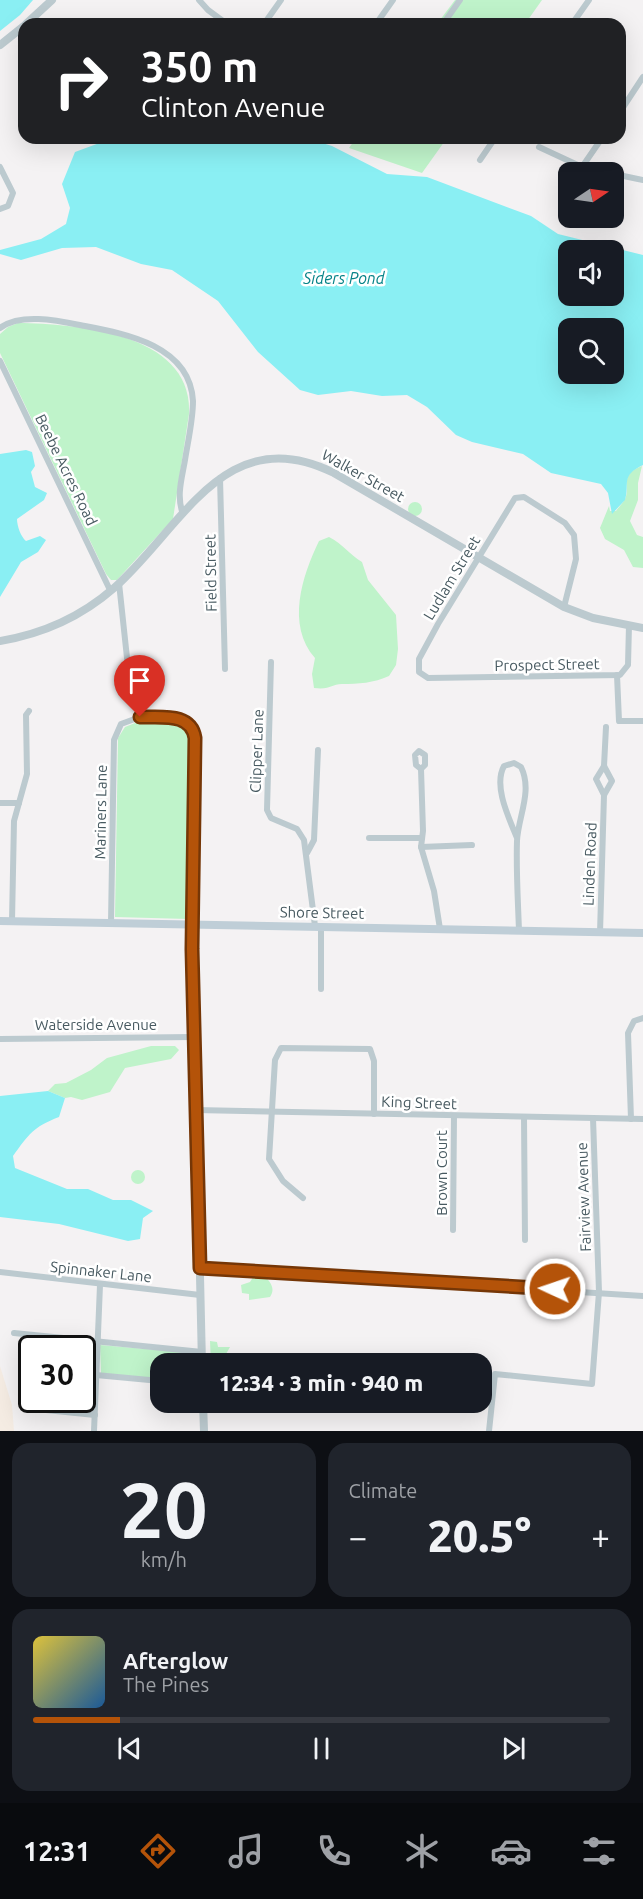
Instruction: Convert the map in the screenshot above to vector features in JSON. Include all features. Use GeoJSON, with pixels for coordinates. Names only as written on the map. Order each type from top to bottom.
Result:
{"type":"FeatureCollection","features":[{"type":"Feature","properties":{"kind":"main road","name":"Shore Street"},"geometry":{"type":"LineString","coordinates":[[0,921],[643,933]]}},
{"type":"Feature","properties":{"kind":"street"},"geometry":{"type":"LineString","coordinates":[[34,18],[52,0]]}},
{"type":"Feature","properties":{"kind":"street"},"geometry":{"type":"LineString","coordinates":[[199,0],[219,18]]}},
{"type":"Feature","properties":{"kind":"street"},"geometry":{"type":"LineString","coordinates":[[268,18],[281,0]]}},
{"type":"Feature","properties":{"kind":"street"},"geometry":{"type":"LineString","coordinates":[[380,18],[393,0]]}},
{"type":"Feature","properties":{"kind":"street"},"geometry":{"type":"LineString","coordinates":[[447,18],[460,0]]}},
{"type":"Feature","properties":{"kind":"street"},"geometry":{"type":"LineString","coordinates":[[576,18],[589,0]]}},
{"type":"Feature","properties":{"kind":"street"},"geometry":{"type":"LineString","coordinates":[[0,45],[18,31]]}},
{"type":"Feature","properties":{"kind":"street"},"geometry":{"type":"LineString","coordinates":[[626,103],[643,77]]}},
{"type":"Feature","properties":{"kind":"street"},"geometry":{"type":"LineString","coordinates":[[480,160],[491,144]]}},
{"type":"Feature","properties":{"kind":"street"},"geometry":{"type":"LineString","coordinates":[[585,162],[598,144]]}},
{"type":"Feature","properties":{"kind":"street"},"geometry":{"type":"LineString","coordinates":[[539,147],[571,162]]}},
{"type":"Feature","properties":{"kind":"street"},"geometry":{"type":"LineString","coordinates":[[0,167],[13,194],[8,206],[0,209]]}},
{"type":"Feature","properties":{"kind":"street"},"geometry":{"type":"LineString","coordinates":[[624,176],[643,180]]}},
{"type":"Feature","properties":{"kind":"street"},"geometry":{"type":"LineString","coordinates":[[0,328],[9,323],[25,320],[84,326],[145,342],[159,348],[175,361],[189,385],[193,403],[179,495],[183,514]]}},
{"type":"Feature","properties":{"kind":"street","name":"Beebe Acres Road"},"geometry":{"type":"LineString","coordinates":[[0,361],[111,590]]}},
{"type":"Feature","properties":{"kind":"street","name":"Walker Street"},"geometry":{"type":"LineString","coordinates":[[0,641],[54,626],[85,609],[111,590],[220,477],[242,465],[263,459],[289,458],[310,462],[344,478],[478,559],[564,607],[593,618],[643,628]]}},
{"type":"Feature","properties":{"kind":"street","name":"Field Street"},"geometry":{"type":"LineString","coordinates":[[220,477],[225,669]]}},
{"type":"Feature","properties":{"kind":"street","name":"Ludlam Street"},"geometry":{"type":"LineString","coordinates":[[422,676],[418,669],[419,659],[512,501],[519,496],[565,523],[574,535],[576,559],[564,607]]}},
{"type":"Feature","properties":{"kind":"street"},"geometry":{"type":"LineString","coordinates":[[119,583],[130,686]]}},
{"type":"Feature","properties":{"kind":"street","name":"Prospect Street"},"geometry":{"type":"LineString","coordinates":[[422,676],[467,678],[617,675],[624,673],[627,668],[628,625]]}},
{"type":"Feature","properties":{"kind":"street","name":"Clipper Lane"},"geometry":{"type":"LineString","coordinates":[[271,662],[267,810],[271,818],[297,829],[304,840],[307,854],[306,869],[318,926],[321,989]]}},
{"type":"Feature","properties":{"kind":"street"},"geometry":{"type":"LineString","coordinates":[[617,675],[619,721],[643,721]]}},
{"type":"Feature","properties":{"kind":"street"},"geometry":{"type":"LineString","coordinates":[[12,921],[14,828],[27,774],[26,716],[29,711]]}},
{"type":"Feature","properties":{"kind":"street","name":"Mariners Lane"},"geometry":{"type":"LineString","coordinates":[[111,923],[114,740],[121,724],[140,717],[182,720],[194,732],[192,925]]}},
{"type":"Feature","properties":{"kind":"street","name":"Linden Road"},"geometry":{"type":"LineString","coordinates":[[604,795],[596,779],[604,766],[606,727]]}},
{"type":"Feature","properties":{"kind":"street"},"geometry":{"type":"LineString","coordinates":[[307,854],[314,840],[318,750]]}},
{"type":"Feature","properties":{"kind":"street"},"geometry":{"type":"LineString","coordinates":[[517,838],[507,812],[500,776],[504,766],[514,763],[521,767],[525,781],[523,811],[517,838],[519,931]]}},
{"type":"Feature","properties":{"kind":"street","name":"Linden Road"},"geometry":{"type":"LineString","coordinates":[[600,933],[604,795],[612,781],[604,766]]}},
{"type":"Feature","properties":{"kind":"street"},"geometry":{"type":"LineString","coordinates":[[421,769],[421,846],[434,891],[440,929]]}},
{"type":"Feature","properties":{"kind":"street"},"geometry":{"type":"LineString","coordinates":[[0,802],[19,803]]}},
{"type":"Feature","properties":{"kind":"street"},"geometry":{"type":"LineString","coordinates":[[369,838],[422,838]]}},
{"type":"Feature","properties":{"kind":"street"},"geometry":{"type":"LineString","coordinates":[[421,846],[472,845]]}},
{"type":"Feature","properties":{"kind":"street"},"geometry":{"type":"LineString","coordinates":[[14,1333],[202,1352],[192,925]]}},
{"type":"Feature","properties":{"kind":"street"},"geometry":{"type":"LineString","coordinates":[[631,1119],[628,1034],[634,1021],[643,1018]]}},
{"type":"Feature","properties":{"kind":"street","name":"Waterside Avenue"},"geometry":{"type":"LineString","coordinates":[[0,1039],[193,1037]]}},
{"type":"Feature","properties":{"kind":"street"},"geometry":{"type":"LineString","coordinates":[[303,1198],[283,1181],[270,1159],[275,1060],[281,1048],[370,1049],[374,1061],[374,1113]]}},
{"type":"Feature","properties":{"kind":"street","name":"King Street"},"geometry":{"type":"LineString","coordinates":[[195,1110],[643,1119]]}},
{"type":"Feature","properties":{"kind":"street","name":"Brown Court"},"geometry":{"type":"LineString","coordinates":[[453,1230],[454,1116]]}},
{"type":"Feature","properties":{"kind":"street"},"geometry":{"type":"LineString","coordinates":[[524,1117],[525,1240]]}},
{"type":"Feature","properties":{"kind":"street","name":"Fairview Avenue"},"geometry":{"type":"LineString","coordinates":[[489,1431],[495,1374],[592,1384],[599,1292],[593,1118]]}},
{"type":"Feature","properties":{"kind":"street"},"geometry":{"type":"LineString","coordinates":[[200,1268],[643,1296]]}},
{"type":"Feature","properties":{"kind":"street","name":"Spinnaker Lane"},"geometry":{"type":"LineString","coordinates":[[0,1272],[200,1295]]}},
{"type":"Feature","properties":{"kind":"street"},"geometry":{"type":"LineString","coordinates":[[100,1284],[96,1375],[150,1380]]}},
{"type":"Feature","properties":{"kind":"street"},"geometry":{"type":"LineString","coordinates":[[75,1413],[95,1415],[94,1431]]}},
{"type":"Feature","properties":{"kind":"street"},"geometry":{"type":"LineString","coordinates":[[203,1413],[204,1431]]}},
{"type":"Feature","properties":{"kind":"green space"},"geometry":{"type":"Polygon","coordinates":[[[455,0],[542,0],[529,18],[442,18],[455,0]]]}},
{"type":"Feature","properties":{"kind":"green space"},"geometry":{"type":"Polygon","coordinates":[[[352,144],[443,144],[422,173],[349,148],[352,144]]]}},
{"type":"Feature","properties":{"kind":"green space"},"geometry":{"type":"Polygon","coordinates":[[[18,323],[71,326],[128,338],[152,350],[172,366],[185,387],[189,414],[173,519],[117,580],[111,580],[106,574],[0,353],[0,334],[8,327],[18,323]]]}},
{"type":"Feature","properties":{"kind":"green space"},"geometry":{"type":"Polygon","coordinates":[[[642,466],[638,483],[638,500],[630,521],[637,535],[643,537],[643,568],[633,567],[624,550],[605,539],[600,528],[609,506],[610,511],[616,511],[625,499],[630,473],[642,466]]]}},
{"type":"Feature","properties":{"kind":"green space"},"geometry":{"type":"Polygon","coordinates":[[[412,502],[418,502],[422,509],[418,516],[412,516],[408,512],[408,506],[412,502]]]}},
{"type":"Feature","properties":{"kind":"green space"},"geometry":{"type":"Polygon","coordinates":[[[329,537],[362,562],[368,580],[396,615],[398,649],[396,665],[389,676],[366,683],[314,688],[312,674],[315,658],[306,645],[301,631],[300,600],[307,569],[319,541],[329,537]]]}},
{"type":"Feature","properties":{"kind":"green space"},"geometry":{"type":"Polygon","coordinates":[[[140,721],[180,725],[191,738],[188,919],[115,917],[118,738],[125,727],[140,721]]]}},
{"type":"Feature","properties":{"kind":"green space"},"geometry":{"type":"Polygon","coordinates":[[[151,1046],[175,1046],[179,1050],[171,1059],[125,1068],[110,1092],[82,1100],[65,1098],[48,1091],[55,1084],[66,1083],[91,1070],[107,1058],[151,1046]]]}},
{"type":"Feature","properties":{"kind":"green space"},"geometry":{"type":"Polygon","coordinates":[[[135,1170],[141,1170],[145,1177],[141,1184],[135,1184],[131,1180],[131,1174],[135,1170]]]}},
{"type":"Feature","properties":{"kind":"green space"},"geometry":{"type":"Polygon","coordinates":[[[255,1274],[264,1275],[270,1283],[272,1291],[270,1297],[249,1300],[249,1294],[242,1293],[241,1285],[250,1282],[255,1274]]]}},
{"type":"Feature","properties":{"kind":"green space"},"geometry":{"type":"Polygon","coordinates":[[[210,1341],[217,1342],[218,1347],[230,1347],[227,1353],[211,1353],[210,1341]]]}},
{"type":"Feature","properties":{"kind":"green space"},"geometry":{"type":"Polygon","coordinates":[[[100,1345],[193,1353],[150,1353],[150,1378],[101,1373],[100,1345]]]}},
{"type":"Feature","properties":{"kind":"sand"},"geometry":{"type":"Polygon","coordinates":[[[0,1366],[12,1405],[14,1431],[0,1431],[0,1366]]]}},
{"type":"Feature","properties":{"kind":"water"},"geometry":{"type":"Polygon","coordinates":[[[0,0],[33,0],[20,15],[0,31],[0,0]]]}},
{"type":"Feature","properties":{"kind":"water","name":"Siders Pond"},"geometry":{"type":"Polygon","coordinates":[[[97,144],[326,144],[387,174],[427,177],[531,216],[558,234],[582,240],[558,240],[558,306],[624,306],[624,250],[643,255],[643,465],[629,476],[625,500],[612,514],[608,493],[601,484],[551,473],[523,454],[472,442],[456,435],[427,407],[407,395],[382,396],[351,391],[318,395],[300,390],[258,352],[218,301],[172,270],[141,264],[96,247],[62,248],[21,260],[0,254],[0,250],[41,239],[66,224],[70,208],[62,184],[75,152],[97,144]]]}},
{"type":"Feature","properties":{"kind":"water"},"geometry":{"type":"Polygon","coordinates":[[[26,450],[32,452],[35,466],[31,472],[35,487],[47,493],[44,500],[17,519],[18,525],[26,541],[40,536],[46,540],[38,552],[21,562],[0,597],[0,454],[26,450]]]}},
{"type":"Feature","properties":{"kind":"water"},"geometry":{"type":"Polygon","coordinates":[[[48,1091],[65,1098],[59,1117],[43,1124],[28,1137],[13,1156],[15,1168],[67,1189],[88,1189],[113,1200],[131,1200],[153,1211],[143,1218],[140,1239],[128,1241],[59,1224],[0,1217],[0,1096],[48,1091]]]}},
{"type":"Feature","properties":{"kind":"route"},"geometry":{"type":"LineString","coordinates":[[140,717],[182,720],[187,722],[195,738],[192,949],[200,1268],[555,1289]]}}]}
